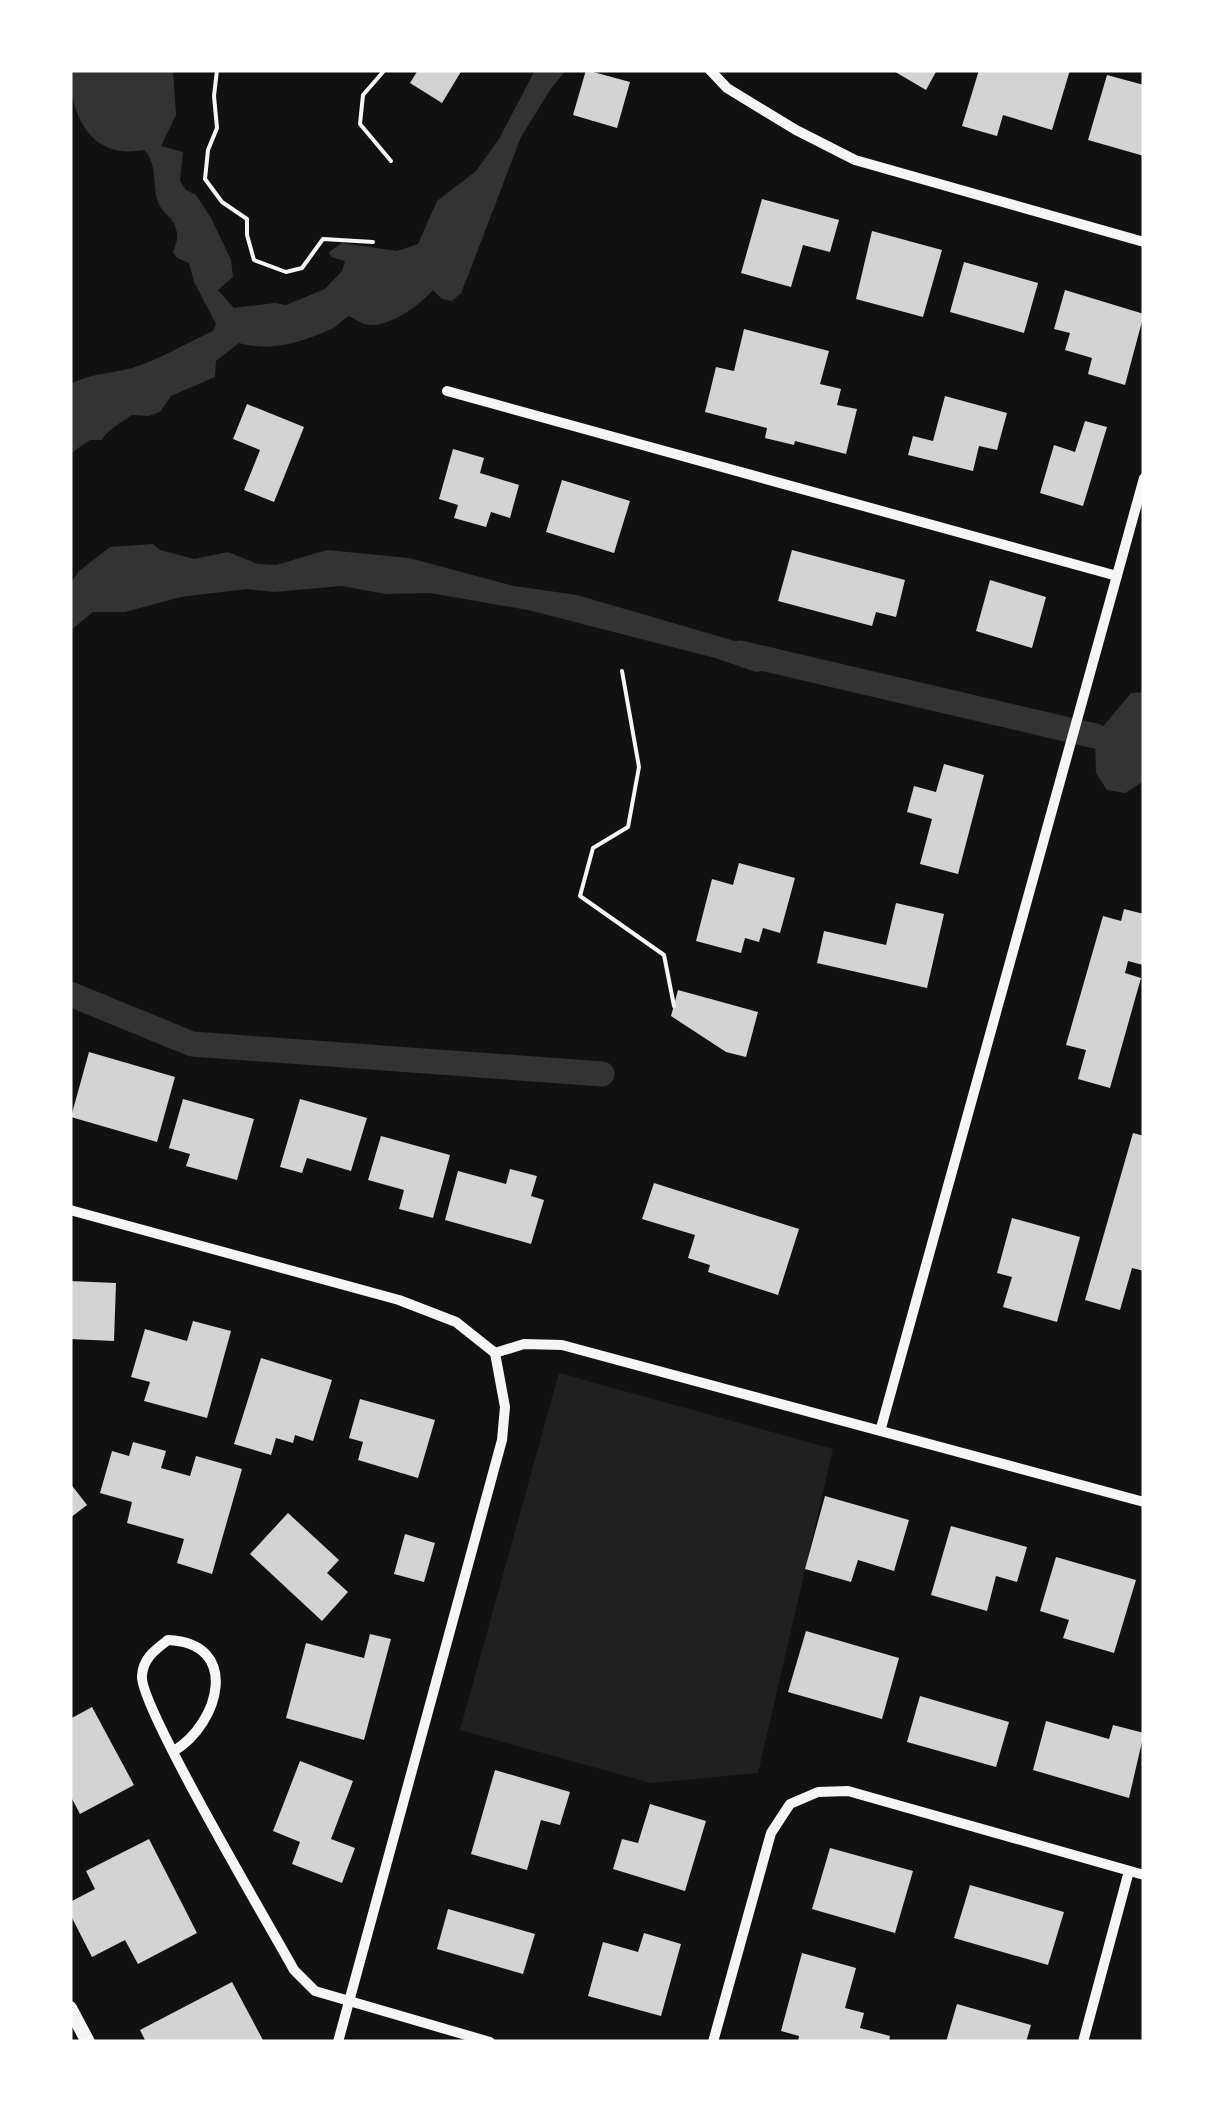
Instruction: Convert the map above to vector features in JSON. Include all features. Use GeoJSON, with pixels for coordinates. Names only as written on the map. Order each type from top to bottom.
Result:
{"type":"FeatureCollection","features":[{"type":"Feature","properties":{"kind":"main road"},"geometry":{"type":"LineString","coordinates":[[70,2008],[88,2042]]}},
{"type":"Feature","properties":{"kind":"street"},"geometry":{"type":"LineString","coordinates":[[710,70],[726,88],[854,160],[1144,242]]}},
{"type":"Feature","properties":{"kind":"street"},"geometry":{"type":"LineString","coordinates":[[448,391],[1117,576]]}},
{"type":"Feature","properties":{"kind":"street"},"geometry":{"type":"LineString","coordinates":[[882,1428],[1144,478]]}},
{"type":"Feature","properties":{"kind":"street"},"geometry":{"type":"LineString","coordinates":[[70,1210],[399,1300],[456,1322],[495,1353],[505,1408],[502,1440],[338,2042]]}},
{"type":"Feature","properties":{"kind":"street"},"geometry":{"type":"LineString","coordinates":[[495,1353],[524,1344],[562,1344],[1144,1502]]}},
{"type":"Feature","properties":{"kind":"street"},"geometry":{"type":"LineString","coordinates":[[174,1751],[192,1738],[210,1711],[218,1679],[209,1656],[188,1641],[168,1640],[147,1656],[141,1678],[148,1702],[174,1751],[294,1970],[315,1991],[490,2042]]}},
{"type":"Feature","properties":{"kind":"street"},"geometry":{"type":"LineString","coordinates":[[712,2042],[771,1833],[790,1804],[818,1792],[848,1790],[1144,1875]]}},
{"type":"Feature","properties":{"kind":"street"},"geometry":{"type":"LineString","coordinates":[[1083,2042],[1129,1871]]}},
{"type":"Feature","properties":{"kind":"path"},"geometry":{"type":"LineString","coordinates":[[216,70],[217,128],[208,150],[205,179],[222,202],[247,220],[246,235],[254,260],[286,272],[302,268],[323,238],[373,242]]}},
{"type":"Feature","properties":{"kind":"path"},"geometry":{"type":"LineString","coordinates":[[383,72],[363,95],[360,124],[391,161]]}},
{"type":"Feature","properties":{"kind":"path"},"geometry":{"type":"LineString","coordinates":[[622,671],[639,766],[628,827],[593,848],[580,896],[664,955],[674,1006]]}},
{"type":"Feature","properties":{"kind":"shaded area"},"geometry":{"type":"Polygon","coordinates":[[[70,70],[173,70],[176,115],[161,146],[183,152],[180,181],[196,195],[211,218],[231,260],[233,277],[218,290],[234,308],[286,305],[325,289],[342,271],[345,261],[331,257],[329,252],[342,243],[397,251],[418,244],[437,201],[476,171],[499,139],[535,70],[566,70],[521,137],[461,293],[452,301],[442,299],[433,290],[412,309],[383,323],[365,324],[349,316],[332,329],[296,342],[262,347],[239,343],[216,361],[215,377],[171,396],[160,412],[132,415],[102,440],[90,440],[70,454],[70,384],[152,361],[213,331],[216,324],[194,282],[189,263],[173,252],[177,232],[158,202],[148,156],[144,150],[110,148],[87,131],[74,103],[70,70]]]}},
{"type":"Feature","properties":{"kind":"shaded area"},"geometry":{"type":"Polygon","coordinates":[[[153,544],[160,550],[194,559],[228,552],[258,564],[276,565],[327,550],[409,558],[514,586],[577,595],[766,650],[770,665],[768,670],[756,672],[528,610],[430,593],[385,594],[342,586],[274,592],[247,589],[181,597],[125,612],[93,612],[70,631],[70,584],[79,571],[110,547],[153,544]]]}},
{"type":"Feature","properties":{"kind":"shaded area"},"geometry":{"type":"Polygon","coordinates":[[[1144,692],[1144,781],[1125,793],[1107,790],[1096,773],[1095,736],[1131,693],[1144,692]]]}},
{"type":"Feature","properties":{"kind":"shaded area"},"geometry":{"type":"Polygon","coordinates":[[[559,1373],[833,1449],[758,1773],[651,1783],[460,1730],[559,1373]]]}},
{"type":"Feature","properties":{"kind":"building"},"geometry":{"type":"Polygon","coordinates":[[[418,70],[462,70],[442,103],[410,83],[418,70]]]}},
{"type":"Feature","properties":{"kind":"building"},"geometry":{"type":"Polygon","coordinates":[[[586,70],[630,82],[617,128],[573,115],[586,70]]]}},
{"type":"Feature","properties":{"kind":"building"},"geometry":{"type":"Polygon","coordinates":[[[892,70],[937,70],[926,90],[892,70]]]}},
{"type":"Feature","properties":{"kind":"building"},"geometry":{"type":"Polygon","coordinates":[[[979,70],[1070,70],[1052,130],[1003,115],[997,136],[962,126],[979,70]]]}},
{"type":"Feature","properties":{"kind":"building"},"geometry":{"type":"Polygon","coordinates":[[[1107,75],[1144,85],[1144,156],[1088,140],[1107,75]]]}},
{"type":"Feature","properties":{"kind":"building"},"geometry":{"type":"Polygon","coordinates":[[[762,199],[839,220],[830,252],[803,245],[791,287],[741,273],[762,199]]]}},
{"type":"Feature","properties":{"kind":"building"},"geometry":{"type":"Polygon","coordinates":[[[872,231],[942,250],[923,317],[856,299],[872,231]]]}},
{"type":"Feature","properties":{"kind":"building"},"geometry":{"type":"Polygon","coordinates":[[[964,262],[1038,283],[1024,333],[950,312],[964,262]]]}},
{"type":"Feature","properties":{"kind":"building"},"geometry":{"type":"Polygon","coordinates":[[[1065,290],[1144,314],[1125,385],[1088,374],[1092,358],[1065,350],[1070,333],[1054,329],[1065,290]]]}},
{"type":"Feature","properties":{"kind":"building"},"geometry":{"type":"Polygon","coordinates":[[[744,329],[829,351],[820,384],[841,389],[837,405],[857,409],[846,454],[765,438],[767,428],[705,412],[716,367],[734,371],[744,329]]]}},
{"type":"Feature","properties":{"kind":"building"},"geometry":{"type":"Polygon","coordinates":[[[945,396],[1007,413],[997,450],[979,446],[973,471],[908,455],[913,436],[933,441],[945,396]]]}},
{"type":"Feature","properties":{"kind":"building"},"geometry":{"type":"Polygon","coordinates":[[[247,404],[304,427],[274,502],[244,490],[260,450],[233,439],[247,404]]]}},
{"type":"Feature","properties":{"kind":"building"},"geometry":{"type":"Polygon","coordinates":[[[1085,421],[1107,427],[1083,506],[1040,493],[1054,445],[1075,452],[1085,421]]]}},
{"type":"Feature","properties":{"kind":"building"},"geometry":{"type":"Polygon","coordinates":[[[453,449],[484,458],[480,473],[519,485],[510,518],[491,512],[486,527],[454,518],[458,505],[439,499],[453,449]]]}},
{"type":"Feature","properties":{"kind":"building"},"geometry":{"type":"Polygon","coordinates":[[[562,480],[630,501],[614,553],[546,532],[562,480]]]}},
{"type":"Feature","properties":{"kind":"building"},"geometry":{"type":"Polygon","coordinates":[[[792,550],[905,580],[896,617],[876,612],[872,626],[778,601],[792,550]]]}},
{"type":"Feature","properties":{"kind":"building"},"geometry":{"type":"Polygon","coordinates":[[[990,580],[1046,597],[1032,648],[976,631],[990,580]]]}},
{"type":"Feature","properties":{"kind":"building"},"geometry":{"type":"Polygon","coordinates":[[[944,764],[984,775],[958,874],[920,864],[932,819],[907,812],[914,786],[936,792],[944,764]]]}},
{"type":"Feature","properties":{"kind":"building"},"geometry":{"type":"Polygon","coordinates":[[[739,863],[795,878],[780,933],[763,928],[759,942],[745,938],[741,953],[696,941],[712,879],[733,885],[739,863]]]}},
{"type":"Feature","properties":{"kind":"building"},"geometry":{"type":"Polygon","coordinates":[[[896,903],[944,914],[927,988],[817,963],[824,931],[886,945],[896,903]]]}},
{"type":"Feature","properties":{"kind":"building"},"geometry":{"type":"Polygon","coordinates":[[[1124,909],[1144,914],[1144,962],[1143,965],[1128,961],[1125,973],[1141,978],[1110,1088],[1078,1079],[1086,1050],[1066,1045],[1103,916],[1121,921],[1124,909]]]}},
{"type":"Feature","properties":{"kind":"building"},"geometry":{"type":"Polygon","coordinates":[[[678,990],[758,1012],[746,1057],[726,1052],[671,1016],[678,990]]]}},
{"type":"Feature","properties":{"kind":"building"},"geometry":{"type":"Polygon","coordinates":[[[89,1052],[175,1077],[157,1142],[71,1117],[89,1052]]]}},
{"type":"Feature","properties":{"kind":"building"},"geometry":{"type":"Polygon","coordinates":[[[183,1099],[254,1119],[237,1180],[186,1166],[190,1154],[169,1148],[183,1099]]]}},
{"type":"Feature","properties":{"kind":"building"},"geometry":{"type":"Polygon","coordinates":[[[300,1099],[367,1118],[351,1171],[307,1158],[302,1173],[280,1167],[300,1099]]]}},
{"type":"Feature","properties":{"kind":"building"},"geometry":{"type":"Polygon","coordinates":[[[1133,1133],[1144,1136],[1144,1271],[1132,1268],[1120,1310],[1085,1300],[1133,1133]]]}},
{"type":"Feature","properties":{"kind":"building"},"geometry":{"type":"Polygon","coordinates":[[[381,1136],[450,1155],[433,1218],[399,1209],[404,1190],[368,1180],[381,1136]]]}},
{"type":"Feature","properties":{"kind":"building"},"geometry":{"type":"Polygon","coordinates":[[[510,1169],[537,1176],[531,1196],[544,1200],[531,1244],[445,1220],[458,1171],[506,1184],[510,1169]]]}},
{"type":"Feature","properties":{"kind":"building"},"geometry":{"type":"Polygon","coordinates":[[[654,1183],[799,1229],[778,1295],[708,1272],[710,1265],[688,1258],[695,1235],[642,1219],[654,1183]]]}},
{"type":"Feature","properties":{"kind":"building"},"geometry":{"type":"Polygon","coordinates":[[[1012,1218],[1080,1237],[1057,1322],[1003,1307],[1012,1277],[997,1273],[1012,1218]]]}},
{"type":"Feature","properties":{"kind":"building"},"geometry":{"type":"Polygon","coordinates":[[[70,1281],[116,1283],[114,1341],[70,1339],[70,1281]]]}},
{"type":"Feature","properties":{"kind":"building"},"geometry":{"type":"Polygon","coordinates":[[[193,1321],[231,1331],[207,1418],[144,1401],[150,1382],[131,1377],[145,1329],[187,1341],[193,1321]]]}},
{"type":"Feature","properties":{"kind":"building"},"geometry":{"type":"Polygon","coordinates":[[[261,1358],[332,1380],[313,1441],[295,1435],[293,1443],[276,1438],[271,1455],[234,1444],[261,1358]]]}},
{"type":"Feature","properties":{"kind":"building"},"geometry":{"type":"Polygon","coordinates":[[[360,1399],[435,1420],[418,1478],[358,1460],[363,1442],[349,1438],[360,1399]]]}},
{"type":"Feature","properties":{"kind":"building"},"geometry":{"type":"Polygon","coordinates":[[[133,1442],[166,1451],[161,1468],[190,1476],[196,1456],[242,1469],[212,1574],[177,1563],[184,1539],[127,1523],[132,1502],[100,1493],[112,1451],[129,1456],[133,1442]]]}},
{"type":"Feature","properties":{"kind":"building"},"geometry":{"type":"Polygon","coordinates":[[[70,1483],[87,1505],[70,1518],[70,1483]]]}},
{"type":"Feature","properties":{"kind":"building"},"geometry":{"type":"Polygon","coordinates":[[[825,1496],[909,1520],[894,1571],[858,1560],[851,1582],[805,1569],[825,1496]]]}},
{"type":"Feature","properties":{"kind":"building"},"geometry":{"type":"Polygon","coordinates":[[[288,1513],[339,1560],[327,1573],[348,1592],[322,1621],[250,1554],[288,1513]]]}},
{"type":"Feature","properties":{"kind":"building"},"geometry":{"type":"Polygon","coordinates":[[[951,1526],[1027,1547],[1017,1582],[996,1576],[987,1611],[931,1595],[951,1526]]]}},
{"type":"Feature","properties":{"kind":"building"},"geometry":{"type":"Polygon","coordinates":[[[405,1534],[435,1543],[424,1582],[394,1574],[405,1534]]]}},
{"type":"Feature","properties":{"kind":"building"},"geometry":{"type":"Polygon","coordinates":[[[1056,1557],[1136,1580],[1114,1653],[1063,1638],[1069,1620],[1040,1611],[1056,1557]]]}},
{"type":"Feature","properties":{"kind":"building"},"geometry":{"type":"Polygon","coordinates":[[[806,1631],[899,1658],[882,1719],[788,1692],[806,1631]]]}},
{"type":"Feature","properties":{"kind":"building"},"geometry":{"type":"Polygon","coordinates":[[[370,1634],[391,1639],[364,1740],[286,1718],[306,1643],[364,1658],[370,1634]]]}},
{"type":"Feature","properties":{"kind":"building"},"geometry":{"type":"Polygon","coordinates":[[[920,1696],[1009,1722],[996,1767],[907,1742],[920,1696]]]}},
{"type":"Feature","properties":{"kind":"building"},"geometry":{"type":"Polygon","coordinates":[[[92,1707],[134,1785],[80,1814],[70,1795],[70,1719],[92,1707]]]}},
{"type":"Feature","properties":{"kind":"building"},"geometry":{"type":"Polygon","coordinates":[[[1046,1721],[1109,1739],[1113,1725],[1144,1733],[1129,1798],[1033,1770],[1046,1721]]]}},
{"type":"Feature","properties":{"kind":"building"},"geometry":{"type":"Polygon","coordinates":[[[300,1761],[353,1781],[331,1839],[355,1848],[342,1883],[292,1864],[300,1842],[273,1831],[300,1761]]]}},
{"type":"Feature","properties":{"kind":"building"},"geometry":{"type":"Polygon","coordinates":[[[495,1770],[570,1792],[560,1825],[541,1820],[527,1870],[471,1854],[495,1770]]]}},
{"type":"Feature","properties":{"kind":"building"},"geometry":{"type":"Polygon","coordinates":[[[650,1804],[706,1821],[685,1891],[613,1869],[622,1839],[638,1843],[650,1804]]]}},
{"type":"Feature","properties":{"kind":"building"},"geometry":{"type":"Polygon","coordinates":[[[149,1839],[197,1933],[138,1964],[125,1940],[92,1957],[70,1914],[70,1902],[95,1889],[86,1871],[149,1839]]]}},
{"type":"Feature","properties":{"kind":"building"},"geometry":{"type":"Polygon","coordinates":[[[830,1848],[913,1871],[895,1933],[812,1909],[830,1848]]]}},
{"type":"Feature","properties":{"kind":"building"},"geometry":{"type":"Polygon","coordinates":[[[970,1885],[1064,1912],[1048,1965],[954,1938],[970,1885]]]}},
{"type":"Feature","properties":{"kind":"building"},"geometry":{"type":"Polygon","coordinates":[[[448,1909],[535,1934],[523,1974],[437,1949],[448,1909]]]}},
{"type":"Feature","properties":{"kind":"building"},"geometry":{"type":"Polygon","coordinates":[[[644,1933],[681,1944],[661,2016],[588,1996],[603,1942],[638,1952],[644,1933]]]}},
{"type":"Feature","properties":{"kind":"building"},"geometry":{"type":"Polygon","coordinates":[[[802,1953],[856,1968],[845,2008],[864,2013],[860,2028],[890,2036],[889,2042],[798,2042],[799,2036],[781,2031],[802,1953]]]}},
{"type":"Feature","properties":{"kind":"building"},"geometry":{"type":"Polygon","coordinates":[[[232,1982],[264,2042],[146,2042],[140,2030],[232,1982]]]}},
{"type":"Feature","properties":{"kind":"building"},"geometry":{"type":"Polygon","coordinates":[[[957,2004],[1031,2025],[1026,2042],[946,2042],[957,2004]]]}},
{"type":"Feature","properties":{"kind":"waterway"},"geometry":{"type":"LineString","coordinates":[[740,653],[1095,736]]}},
{"type":"Feature","properties":{"kind":"waterway"},"geometry":{"type":"LineString","coordinates":[[70,994],[192,1044],[602,1074]]}}]}
